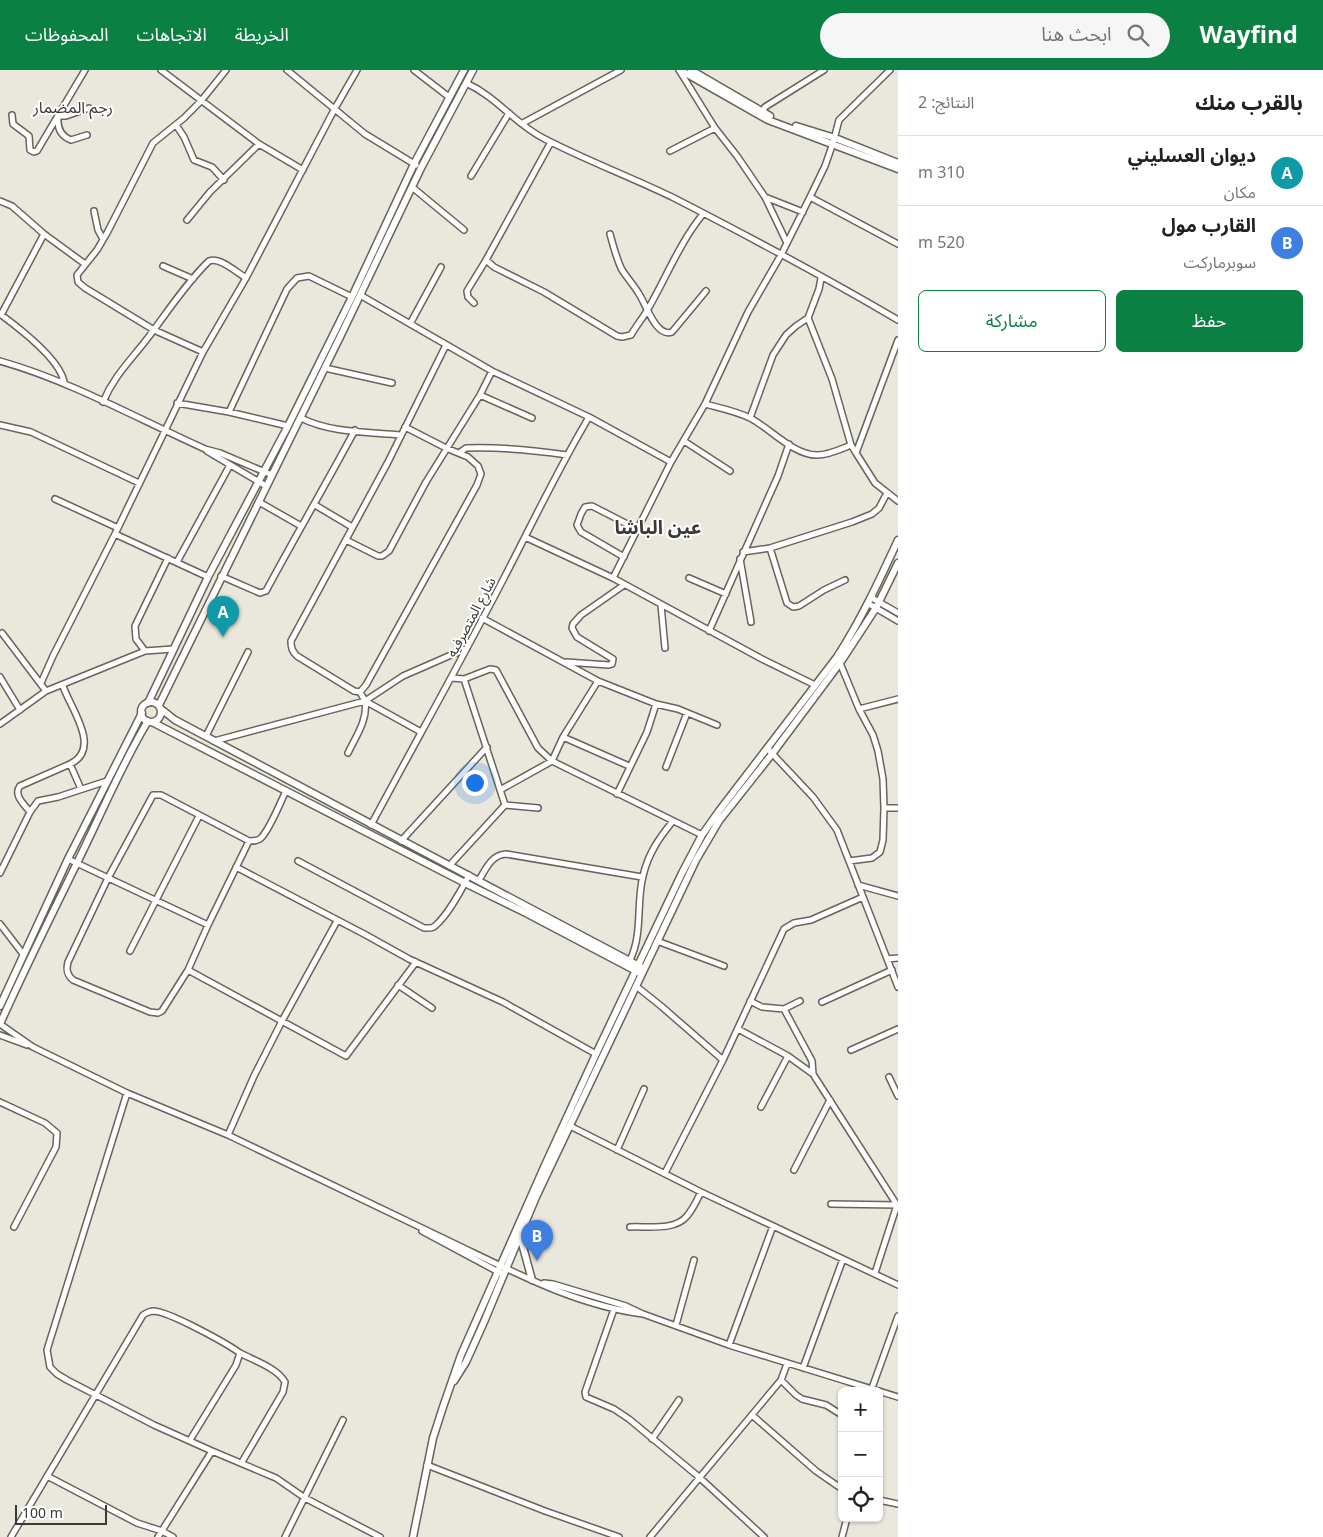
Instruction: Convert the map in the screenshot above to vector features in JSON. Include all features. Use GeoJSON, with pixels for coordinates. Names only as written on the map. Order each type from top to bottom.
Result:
{"type":"FeatureCollection","features":[{"type":"Feature","properties":{"kind":"street"},"geometry":{"type":"LineString","coordinates":[[12,115],[13,124],[29,136],[29,146],[34,152],[38,150],[85,70]]}},
{"type":"Feature","properties":{"kind":"street"},"geometry":{"type":"LineString","coordinates":[[161,70],[186,88],[200,102],[258,144],[303,170]]}},
{"type":"Feature","properties":{"kind":"street"},"geometry":{"type":"LineString","coordinates":[[203,352],[154,330],[81,285],[78,282],[77,275],[103,239],[149,149],[200,102],[226,70]]}},
{"type":"Feature","properties":{"kind":"street"},"geometry":{"type":"LineString","coordinates":[[287,70],[365,134],[420,168]]}},
{"type":"Feature","properties":{"kind":"street"},"geometry":{"type":"LineString","coordinates":[[41,683],[203,352],[246,278],[357,70]]}},
{"type":"Feature","properties":{"kind":"street"},"geometry":{"type":"LineString","coordinates":[[414,70],[449,97]]}},
{"type":"Feature","properties":{"kind":"street"},"geometry":{"type":"LineString","coordinates":[[0,1006],[68,859],[142,713],[143,707],[148,703],[208,577],[288,426],[352,297],[414,164],[464,70]]}},
{"type":"Feature","properties":{"kind":"street"},"geometry":{"type":"LineString","coordinates":[[473,70],[420,168],[301,418],[221,576],[160,707],[160,716],[158,719],[150,722],[124,764],[77,864],[26,965],[0,1024],[33,1047],[126,1093],[228,1135],[503,1270],[614,1309],[643,1314]]}},
{"type":"Feature","properties":{"kind":"street"},"geometry":{"type":"LineString","coordinates":[[523,123],[621,70]]}},
{"type":"Feature","properties":{"kind":"street"},"geometry":{"type":"LineString","coordinates":[[680,70],[715,128],[766,198],[787,243]]}},
{"type":"Feature","properties":{"kind":"street"},"geometry":{"type":"LineString","coordinates":[[680,70],[768,120],[898,163]]}},
{"type":"Feature","properties":{"kind":"street"},"geometry":{"type":"LineString","coordinates":[[762,112],[765,108],[824,70]]}},
{"type":"Feature","properties":{"kind":"street"},"geometry":{"type":"LineString","coordinates":[[612,578],[671,462],[705,404],[748,312],[782,255],[825,166],[834,141],[836,125],[890,70]]}},
{"type":"Feature","properties":{"kind":"street"},"geometry":{"type":"LineString","coordinates":[[694,71],[778,120],[834,141],[898,169]]}},
{"type":"Feature","properties":{"kind":"street"},"geometry":{"type":"LineString","coordinates":[[466,83],[491,96],[536,134],[638,181],[703,214],[782,255],[898,320]]}},
{"type":"Feature","properties":{"kind":"street"},"geometry":{"type":"LineString","coordinates":[[58,116],[66,116],[89,108]]}},
{"type":"Feature","properties":{"kind":"street"},"geometry":{"type":"LineString","coordinates":[[471,176],[509,113]]}},
{"type":"Feature","properties":{"kind":"street"},"geometry":{"type":"LineString","coordinates":[[58,116],[59,129],[65,138],[71,140],[87,135]]}},
{"type":"Feature","properties":{"kind":"street"},"geometry":{"type":"LineString","coordinates":[[176,125],[184,137],[194,160],[212,167],[224,180]]}},
{"type":"Feature","properties":{"kind":"street"},"geometry":{"type":"LineString","coordinates":[[670,150],[715,128]]}},
{"type":"Feature","properties":{"kind":"street"},"geometry":{"type":"LineString","coordinates":[[474,303],[468,297],[467,291],[551,142]]}},
{"type":"Feature","properties":{"kind":"street"},"geometry":{"type":"LineString","coordinates":[[187,220],[210,192],[258,144]]}},
{"type":"Feature","properties":{"kind":"street"},"geometry":{"type":"LineString","coordinates":[[412,187],[464,230]]}},
{"type":"Feature","properties":{"kind":"street"},"geometry":{"type":"LineString","coordinates":[[810,197],[898,244]]}},
{"type":"Feature","properties":{"kind":"street"},"geometry":{"type":"LineString","coordinates":[[766,198],[803,212]]}},
{"type":"Feature","properties":{"kind":"street"},"geometry":{"type":"LineString","coordinates":[[0,201],[12,206],[44,234],[85,264]]}},
{"type":"Feature","properties":{"kind":"street"},"geometry":{"type":"LineString","coordinates":[[94,211],[98,230],[103,239]]}},
{"type":"Feature","properties":{"kind":"street"},"geometry":{"type":"LineString","coordinates":[[486,260],[498,270],[544,292],[617,336],[622,337],[630,335],[647,311],[680,250],[703,214]]}},
{"type":"Feature","properties":{"kind":"street"},"geometry":{"type":"LineString","coordinates":[[44,234],[0,314],[54,362],[64,382]]}},
{"type":"Feature","properties":{"kind":"street"},"geometry":{"type":"LineString","coordinates":[[610,234],[622,270],[639,293],[647,311],[663,332],[670,334],[706,291]]}},
{"type":"Feature","properties":{"kind":"street"},"geometry":{"type":"LineString","coordinates":[[103,402],[117,375],[135,355],[206,263],[212,260],[218,261],[246,278]]}},
{"type":"Feature","properties":{"kind":"street"},"geometry":{"type":"LineString","coordinates":[[163,266],[193,279]]}},
{"type":"Feature","properties":{"kind":"street"},"geometry":{"type":"LineString","coordinates":[[410,324],[441,267]]}},
{"type":"Feature","properties":{"kind":"street"},"geometry":{"type":"LineString","coordinates":[[228,412],[287,290],[297,278],[309,276],[352,297]]}},
{"type":"Feature","properties":{"kind":"street"},"geometry":{"type":"LineString","coordinates":[[750,418],[773,356],[786,335],[808,318],[820,289],[821,278]]}},
{"type":"Feature","properties":{"kind":"street"},"geometry":{"type":"LineString","coordinates":[[360,294],[492,371],[588,417],[671,462]]}},
{"type":"Feature","properties":{"kind":"street"},"geometry":{"type":"LineString","coordinates":[[808,318],[832,379],[851,445],[875,483],[892,494],[898,501]]}},
{"type":"Feature","properties":{"kind":"street"},"geometry":{"type":"LineString","coordinates":[[856,453],[898,340]]}},
{"type":"Feature","properties":{"kind":"street"},"geometry":{"type":"LineString","coordinates":[[405,427],[468,457],[478,466],[481,474],[477,485],[366,685],[360,692],[354,692],[296,656],[291,646],[292,641],[388,462],[401,434],[446,345]]}},
{"type":"Feature","properties":{"kind":"street"},"geometry":{"type":"LineString","coordinates":[[0,361],[64,382],[205,449],[266,486]]}},
{"type":"Feature","properties":{"kind":"street"},"geometry":{"type":"LineString","coordinates":[[325,368],[392,383]]}},
{"type":"Feature","properties":{"kind":"street"},"geometry":{"type":"LineString","coordinates":[[346,540],[378,556],[382,556],[389,551],[416,499],[480,395],[492,371]]}},
{"type":"Feature","properties":{"kind":"street"},"geometry":{"type":"LineString","coordinates":[[480,395],[532,418]]}},
{"type":"Feature","properties":{"kind":"street"},"geometry":{"type":"LineString","coordinates":[[177,403],[228,412],[288,426]]}},
{"type":"Feature","properties":{"kind":"street"},"geometry":{"type":"LineString","coordinates":[[705,404],[725,408],[750,418],[789,444],[808,453],[818,455],[851,445]]}},
{"type":"Feature","properties":{"kind":"street","name":"شارع المتصرفيه"},"geometry":{"type":"LineString","coordinates":[[371,825],[452,678],[588,417]]}},
{"type":"Feature","properties":{"kind":"street"},"geometry":{"type":"LineString","coordinates":[[301,418],[318,424],[355,430],[401,434]]}},
{"type":"Feature","properties":{"kind":"street"},"geometry":{"type":"LineString","coordinates":[[0,425],[31,432],[139,483]]}},
{"type":"Feature","properties":{"kind":"street"},"geometry":{"type":"LineString","coordinates":[[221,576],[263,593],[266,591],[315,506],[355,430]]}},
{"type":"Feature","properties":{"kind":"street"},"geometry":{"type":"LineString","coordinates":[[684,441],[730,471]]}},
{"type":"Feature","properties":{"kind":"street"},"geometry":{"type":"LineString","coordinates":[[709,631],[778,476],[789,444]]}},
{"type":"Feature","properties":{"kind":"street"},"geometry":{"type":"LineString","coordinates":[[459,454],[466,448],[494,447],[568,455]]}},
{"type":"Feature","properties":{"kind":"street"},"geometry":{"type":"LineString","coordinates":[[205,449],[220,453],[272,475]]}},
{"type":"Feature","properties":{"kind":"street"},"geometry":{"type":"LineString","coordinates":[[177,562],[230,465]]}},
{"type":"Feature","properties":{"kind":"street"},"geometry":{"type":"LineString","coordinates":[[743,552],[770,548],[814,535],[872,514],[892,494]]}},
{"type":"Feature","properties":{"kind":"street"},"geometry":{"type":"LineString","coordinates":[[55,499],[118,528]]}},
{"type":"Feature","properties":{"kind":"street"},"geometry":{"type":"LineString","coordinates":[[258,502],[302,526]]}},
{"type":"Feature","properties":{"kind":"street"},"geometry":{"type":"LineString","coordinates":[[315,506],[352,527]]}},
{"type":"Feature","properties":{"kind":"street"},"geometry":{"type":"LineString","coordinates":[[624,557],[581,532],[577,525],[580,514],[585,507],[592,506],[637,529]]}},
{"type":"Feature","properties":{"kind":"street"},"geometry":{"type":"LineString","coordinates":[[115,534],[208,577]]}},
{"type":"Feature","properties":{"kind":"street"},"geometry":{"type":"LineString","coordinates":[[525,537],[612,578],[709,631],[815,685]]}},
{"type":"Feature","properties":{"kind":"street"},"geometry":{"type":"LineString","coordinates":[[413,1537],[433,1438],[461,1355],[520,1236],[636,986],[640,970],[702,835],[854,631],[898,540]]}},
{"type":"Feature","properties":{"kind":"street"},"geometry":{"type":"LineString","coordinates":[[770,548],[789,605],[799,606],[824,590],[845,580]]}},
{"type":"Feature","properties":{"kind":"street"},"geometry":{"type":"LineString","coordinates":[[145,651],[136,639],[135,626],[168,558]]}},
{"type":"Feature","properties":{"kind":"street"},"geometry":{"type":"LineString","coordinates":[[740,559],[751,622]]}},
{"type":"Feature","properties":{"kind":"street"},"geometry":{"type":"LineString","coordinates":[[503,1270],[545,1165],[596,1054],[657,941],[696,860],[743,790],[840,663],[878,605],[898,563]]}},
{"type":"Feature","properties":{"kind":"street"},"geometry":{"type":"LineString","coordinates":[[689,578],[726,594]]}},
{"type":"Feature","properties":{"kind":"street"},"geometry":{"type":"LineString","coordinates":[[566,662],[612,664],[613,659],[578,637],[572,628],[581,615],[624,585]]}},
{"type":"Feature","properties":{"kind":"street"},"geometry":{"type":"LineString","coordinates":[[870,601],[898,613]]}},
{"type":"Feature","properties":{"kind":"street"},"geometry":{"type":"LineString","coordinates":[[661,605],[666,648]]}},
{"type":"Feature","properties":{"kind":"street"},"geometry":{"type":"LineString","coordinates":[[878,605],[898,621]]}},
{"type":"Feature","properties":{"kind":"street"},"geometry":{"type":"LineString","coordinates":[[482,618],[598,681],[656,704],[688,712],[717,725]]}},
{"type":"Feature","properties":{"kind":"street"},"geometry":{"type":"LineString","coordinates":[[2,633],[46,692]]}},
{"type":"Feature","properties":{"kind":"street"},"geometry":{"type":"LineString","coordinates":[[214,741],[364,701],[403,676],[467,648]]}},
{"type":"Feature","properties":{"kind":"street"},"geometry":{"type":"LineString","coordinates":[[0,724],[46,692],[145,651],[173,649]]}},
{"type":"Feature","properties":{"kind":"street"},"geometry":{"type":"LineString","coordinates":[[206,736],[248,652]]}},
{"type":"Feature","properties":{"kind":"street"},"geometry":{"type":"LineString","coordinates":[[840,663],[859,709],[876,743],[882,779],[884,808],[883,840],[880,852],[872,858],[849,861]]}},
{"type":"Feature","properties":{"kind":"street"},"geometry":{"type":"LineString","coordinates":[[452,678],[464,679],[490,669],[496,670],[538,748],[552,761],[702,835]]}},
{"type":"Feature","properties":{"kind":"street"},"geometry":{"type":"LineString","coordinates":[[0,677],[20,710]]}},
{"type":"Feature","properties":{"kind":"street"},"geometry":{"type":"LineString","coordinates":[[464,679],[505,806]]}},
{"type":"Feature","properties":{"kind":"street"},"geometry":{"type":"LineString","coordinates":[[500,790],[552,761],[564,736],[598,681]]}},
{"type":"Feature","properties":{"kind":"street"},"geometry":{"type":"LineString","coordinates":[[30,812],[17,793],[20,786],[75,762],[80,756],[84,739],[80,720],[69,703],[63,686]]}},
{"type":"Feature","properties":{"kind":"street"},"geometry":{"type":"LineString","coordinates":[[348,753],[365,719],[366,709],[360,692]]}},
{"type":"Feature","properties":{"kind":"street"},"geometry":{"type":"LineString","coordinates":[[859,709],[898,699]]}},
{"type":"Feature","properties":{"kind":"street"},"geometry":{"type":"LineString","coordinates":[[364,701],[421,732]]}},
{"type":"Feature","properties":{"kind":"street"},"geometry":{"type":"LineString","coordinates":[[148,703],[154,702],[175,720],[401,841],[630,960],[640,970]]}},
{"type":"Feature","properties":{"kind":"street"},"geometry":{"type":"LineString","coordinates":[[617,794],[647,732],[656,704]]}},
{"type":"Feature","properties":{"kind":"street"},"geometry":{"type":"LineString","coordinates":[[666,767],[688,712]]}},
{"type":"Feature","properties":{"kind":"street"},"geometry":{"type":"LineString","coordinates":[[142,713],[143,717],[150,722],[465,884],[640,970]]}},
{"type":"Feature","properties":{"kind":"street"},"geometry":{"type":"LineString","coordinates":[[564,736],[629,766]]}},
{"type":"Feature","properties":{"kind":"street"},"geometry":{"type":"LineString","coordinates":[[401,841],[487,748]]}},
{"type":"Feature","properties":{"kind":"street"},"geometry":{"type":"LineString","coordinates":[[767,748],[813,797],[830,819],[840,837],[898,987]]}},
{"type":"Feature","properties":{"kind":"street"},"geometry":{"type":"LineString","coordinates":[[70,764],[81,790]]}},
{"type":"Feature","properties":{"kind":"street"},"geometry":{"type":"LineString","coordinates":[[0,873],[30,812],[38,800],[58,797],[107,781]]}},
{"type":"Feature","properties":{"kind":"street"},"geometry":{"type":"LineString","coordinates":[[249,841],[188,970],[162,1011],[154,1013],[69,977],[68,962],[108,878],[153,795],[162,795],[249,841],[256,841],[260,838],[286,791]]}},
{"type":"Feature","properties":{"kind":"street"},"geometry":{"type":"LineString","coordinates":[[505,806],[538,808]]}},
{"type":"Feature","properties":{"kind":"street"},"geometry":{"type":"LineString","coordinates":[[449,866],[505,806]]}},
{"type":"Feature","properties":{"kind":"street"},"geometry":{"type":"LineString","coordinates":[[884,808],[898,808]]}},
{"type":"Feature","properties":{"kind":"street"},"geometry":{"type":"LineString","coordinates":[[130,951],[200,816]]}},
{"type":"Feature","properties":{"kind":"street"},"geometry":{"type":"LineString","coordinates":[[630,960],[637,943],[642,877],[655,844],[673,821]]}},
{"type":"Feature","properties":{"kind":"street"},"geometry":{"type":"LineString","coordinates":[[479,880],[493,858],[500,854],[642,877]]}},
{"type":"Feature","properties":{"kind":"street"},"geometry":{"type":"LineString","coordinates":[[68,859],[208,925]]}},
{"type":"Feature","properties":{"kind":"street"},"geometry":{"type":"LineString","coordinates":[[298,861],[424,928],[430,929],[435,926],[450,907],[469,875]]}},
{"type":"Feature","properties":{"kind":"street"},"geometry":{"type":"LineString","coordinates":[[236,867],[416,962],[503,1002],[596,1054]]}},
{"type":"Feature","properties":{"kind":"street"},"geometry":{"type":"LineString","coordinates":[[858,884],[898,896]]}},
{"type":"Feature","properties":{"kind":"street"},"geometry":{"type":"LineString","coordinates":[[665,1172],[723,1060],[784,929],[794,923],[811,920],[863,897]]}},
{"type":"Feature","properties":{"kind":"street"},"geometry":{"type":"LineString","coordinates":[[228,1135],[254,1076],[282,1021],[337,921]]}},
{"type":"Feature","properties":{"kind":"street"},"geometry":{"type":"LineString","coordinates":[[0,924],[23,954]]}},
{"type":"Feature","properties":{"kind":"street"},"geometry":{"type":"LineString","coordinates":[[657,941],[724,966]]}},
{"type":"Feature","properties":{"kind":"street"},"geometry":{"type":"LineString","coordinates":[[887,959],[898,958]]}},
{"type":"Feature","properties":{"kind":"street"},"geometry":{"type":"LineString","coordinates":[[188,970],[346,1056],[416,962]]}},
{"type":"Feature","properties":{"kind":"street"},"geometry":{"type":"LineString","coordinates":[[822,1002],[892,970]]}},
{"type":"Feature","properties":{"kind":"street"},"geometry":{"type":"LineString","coordinates":[[398,985],[432,1008]]}},
{"type":"Feature","properties":{"kind":"street"},"geometry":{"type":"LineString","coordinates":[[636,986],[723,1060]]}},
{"type":"Feature","properties":{"kind":"street"},"geometry":{"type":"LineString","coordinates":[[750,1001],[762,1007],[784,1009],[800,1001]]}},
{"type":"Feature","properties":{"kind":"street"},"geometry":{"type":"LineString","coordinates":[[784,1009],[812,1061],[813,1074]]}},
{"type":"Feature","properties":{"kind":"street"},"geometry":{"type":"LineString","coordinates":[[738,1029],[788,1056],[813,1074],[897,1205]]}},
{"type":"Feature","properties":{"kind":"street"},"geometry":{"type":"LineString","coordinates":[[851,1050],[898,1029]]}},
{"type":"Feature","properties":{"kind":"street"},"geometry":{"type":"LineString","coordinates":[[0,1035],[33,1047]]}},
{"type":"Feature","properties":{"kind":"street"},"geometry":{"type":"LineString","coordinates":[[761,1107],[788,1056]]}},
{"type":"Feature","properties":{"kind":"street"},"geometry":{"type":"LineString","coordinates":[[889,1077],[898,1096]]}},
{"type":"Feature","properties":{"kind":"street"},"geometry":{"type":"LineString","coordinates":[[617,1150],[644,1089]]}},
{"type":"Feature","properties":{"kind":"street"},"geometry":{"type":"LineString","coordinates":[[126,1093],[47,1350],[50,1367],[56,1374],[122,1409],[212,1451],[242,1462],[276,1478],[305,1498],[380,1537]]}},
{"type":"Feature","properties":{"kind":"street"},"geometry":{"type":"LineString","coordinates":[[794,1170],[830,1100]]}},
{"type":"Feature","properties":{"kind":"street"},"geometry":{"type":"LineString","coordinates":[[0,1102],[45,1122],[57,1133],[56,1147],[14,1228]]}},
{"type":"Feature","properties":{"kind":"street"},"geometry":{"type":"LineString","coordinates":[[570,1126],[665,1172],[701,1192],[875,1273],[898,1286]]}},
{"type":"Feature","properties":{"kind":"street"},"geometry":{"type":"LineString","coordinates":[[630,1227],[662,1226],[682,1221],[701,1192]]}},
{"type":"Feature","properties":{"kind":"street"},"geometry":{"type":"LineString","coordinates":[[831,1204],[897,1205]]}},
{"type":"Feature","properties":{"kind":"street"},"geometry":{"type":"LineString","coordinates":[[875,1273],[897,1205]]}},
{"type":"Feature","properties":{"kind":"street"},"geometry":{"type":"LineString","coordinates":[[729,1345],[773,1226]]}},
{"type":"Feature","properties":{"kind":"street"},"geometry":{"type":"LineString","coordinates":[[520,1236],[532,1280]]}},
{"type":"Feature","properties":{"kind":"street"},"geometry":{"type":"LineString","coordinates":[[803,1368],[842,1259]]}},
{"type":"Feature","properties":{"kind":"street"},"geometry":{"type":"LineString","coordinates":[[676,1325],[694,1260]]}},
{"type":"Feature","properties":{"kind":"street"},"geometry":{"type":"LineString","coordinates":[[541,1283],[552,1284],[626,1306],[729,1345],[869,1387]]}},
{"type":"Feature","properties":{"kind":"street"},"geometry":{"type":"LineString","coordinates":[[614,1309],[593,1366],[585,1395],[621,1413],[699,1477],[764,1537]]}},
{"type":"Feature","properties":{"kind":"street"},"geometry":{"type":"LineString","coordinates":[[11,1537],[94,1395],[143,1315],[148,1312],[160,1312],[189,1325],[282,1376],[285,1382],[283,1392],[242,1462]]}},
{"type":"Feature","properties":{"kind":"street"},"geometry":{"type":"LineString","coordinates":[[872,1387],[898,1316]]}},
{"type":"Feature","properties":{"kind":"street"},"geometry":{"type":"LineString","coordinates":[[190,1440],[236,1365],[240,1353]]}},
{"type":"Feature","properties":{"kind":"street"},"geometry":{"type":"LineString","coordinates":[[650,1537],[781,1380],[787,1364]]}},
{"type":"Feature","properties":{"kind":"street"},"geometry":{"type":"LineString","coordinates":[[781,1380],[796,1395],[826,1405],[838,1412]]}},
{"type":"Feature","properties":{"kind":"street"},"geometry":{"type":"LineString","coordinates":[[883,1392],[898,1397]]}},
{"type":"Feature","properties":{"kind":"street"},"geometry":{"type":"LineString","coordinates":[[652,1439],[680,1400]]}},
{"type":"Feature","properties":{"kind":"street"},"geometry":{"type":"LineString","coordinates":[[752,1415],[816,1471],[838,1487]]}},
{"type":"Feature","properties":{"kind":"street"},"geometry":{"type":"LineString","coordinates":[[285,1537],[343,1420]]}},
{"type":"Feature","properties":{"kind":"street"},"geometry":{"type":"LineString","coordinates":[[158,1537],[212,1451]]}},
{"type":"Feature","properties":{"kind":"street"},"geometry":{"type":"LineString","coordinates":[[428,1465],[545,1511],[619,1537]]}},
{"type":"Feature","properties":{"kind":"street"},"geometry":{"type":"LineString","coordinates":[[47,1476],[138,1523],[162,1531],[172,1537]]}},
{"type":"Feature","properties":{"kind":"street"},"geometry":{"type":"LineString","coordinates":[[883,1501],[898,1504]]}},
{"type":"Feature","properties":{"kind":"street"},"geometry":{"type":"LineString","coordinates":[[842,1537],[846,1522]]}},
{"type":"Feature","properties":{"kind":"place","name":"ديوان العسليني"},"geometry":{"type":"Point","coordinates":[223,637]}},
{"type":"Feature","properties":{"kind":"place","name":"القارب مول"},"geometry":{"type":"Point","coordinates":[537,1261]}},
{"type":"Feature","properties":{"kind":"district","name":"رجم المضمار"},"geometry":{"type":"Point","coordinates":[73,107]}},
{"type":"Feature","properties":{"kind":"district","name":"عين الباشا"},"geometry":{"type":"Point","coordinates":[658,527]}}]}
